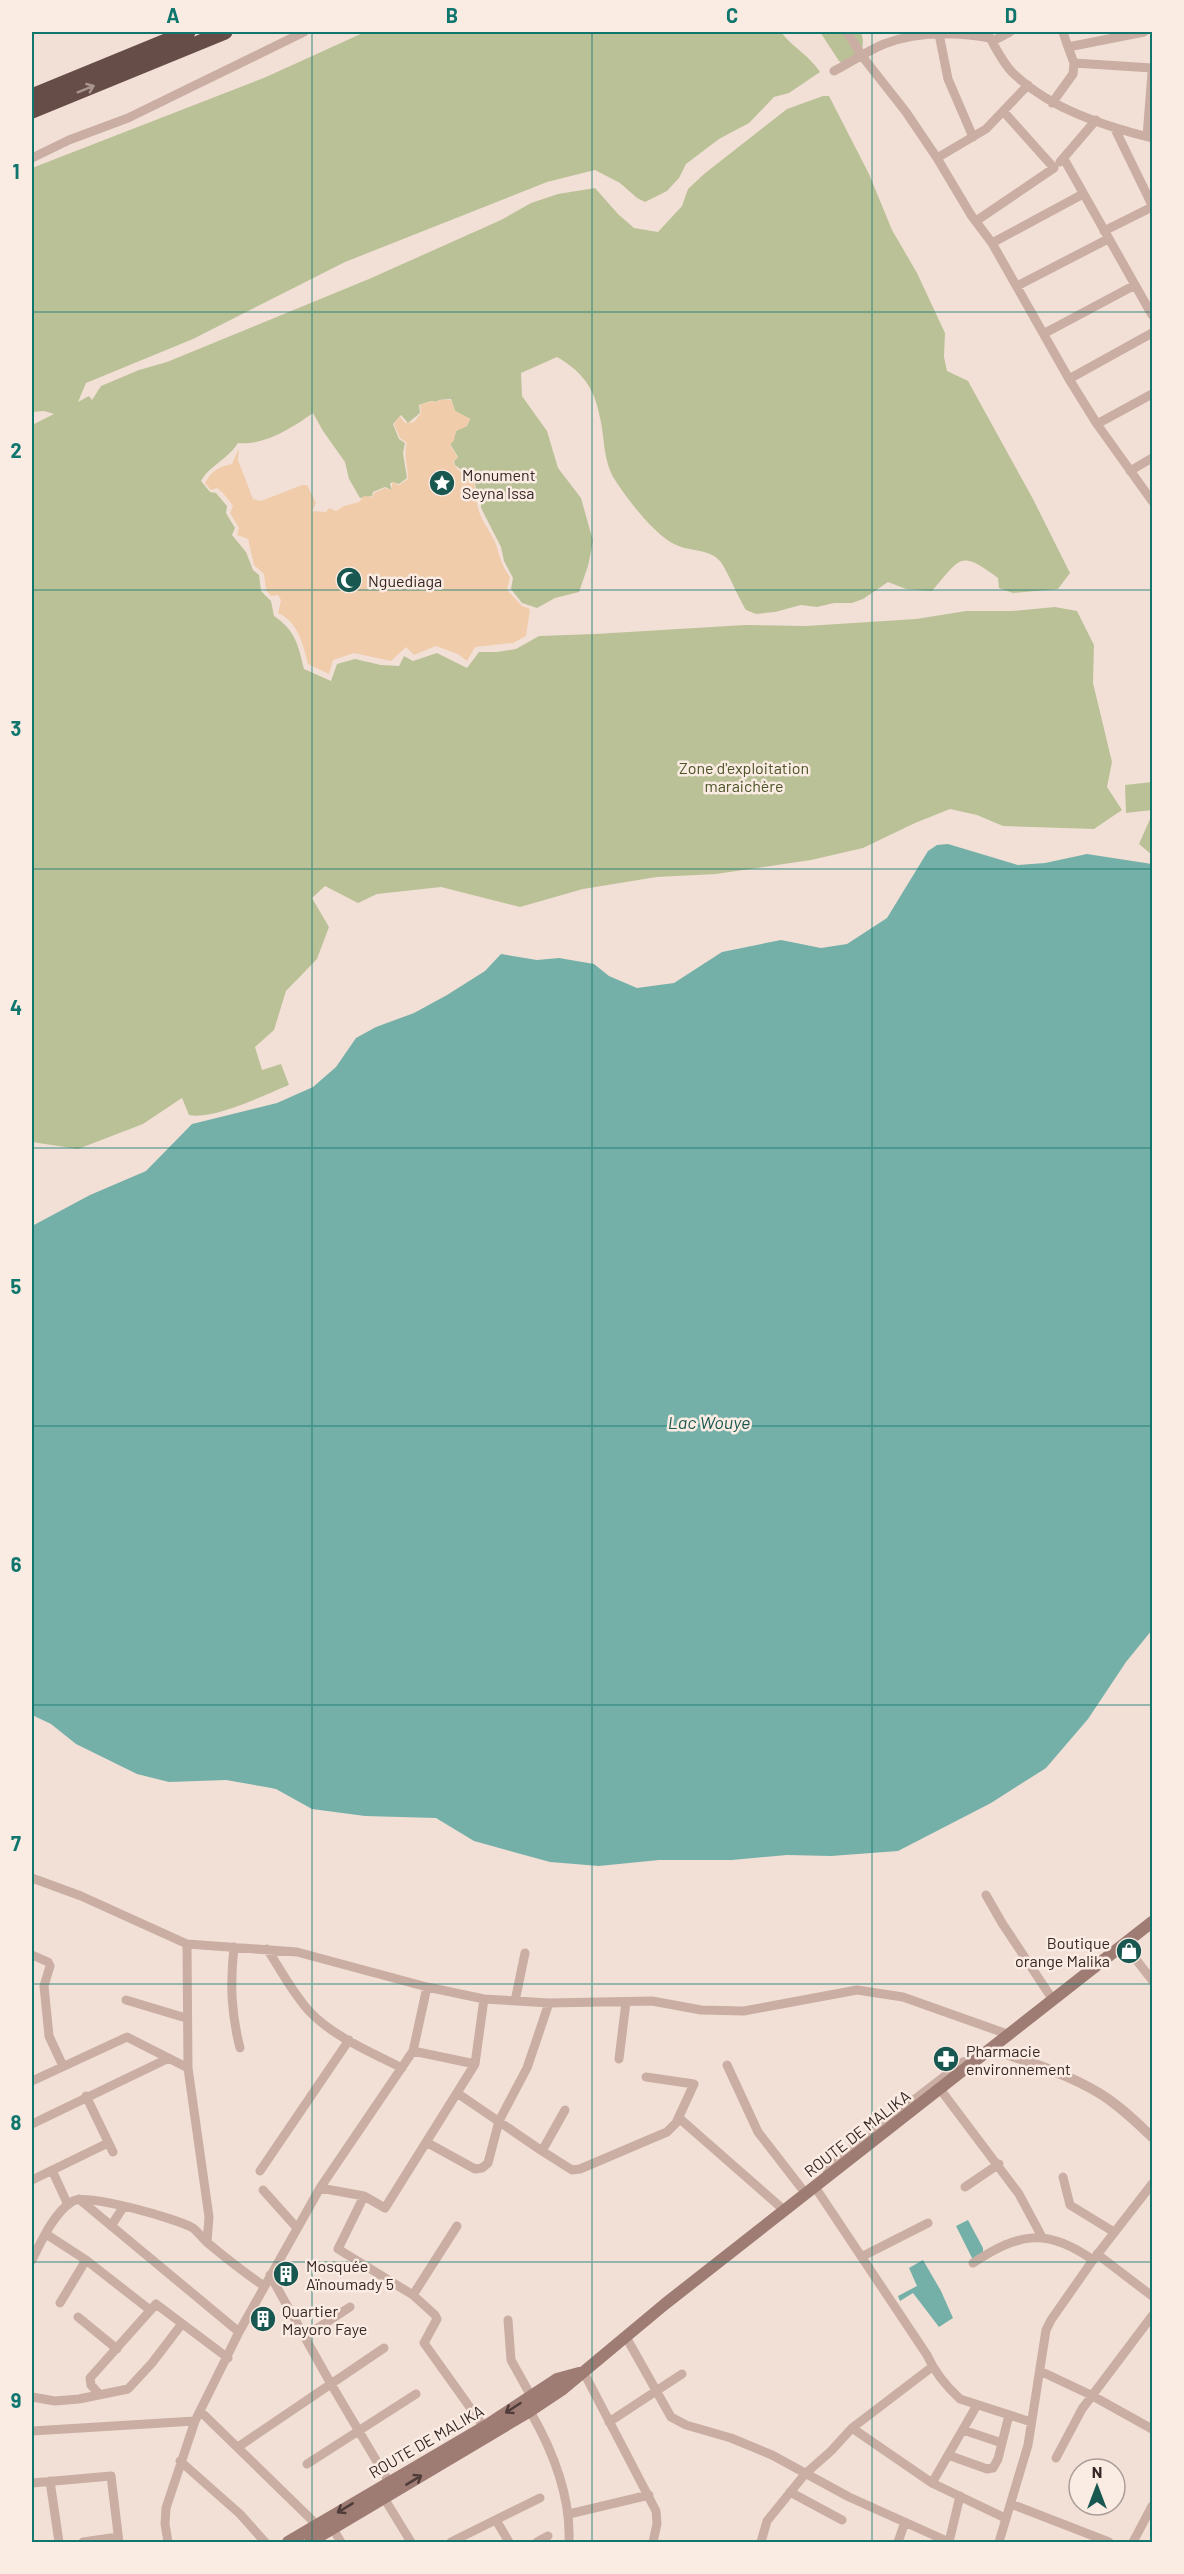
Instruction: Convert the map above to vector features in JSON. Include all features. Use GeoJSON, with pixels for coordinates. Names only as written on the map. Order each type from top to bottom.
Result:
{"type":"FeatureCollection","features":[{"type":"Feature","properties":{"kind":"highway"},"geometry":{"type":"LineString","coordinates":[[32,96],[188,32]]}},
{"type":"Feature","properties":{"kind":"highway"},"geometry":{"type":"LineString","coordinates":[[32,111],[225,32]]}},
{"type":"Feature","properties":{"kind":"main road","name":"ROUTE DE MALIKA"},"geometry":{"type":"LineString","coordinates":[[310,2542],[530,2411],[562,2389],[1152,1922]]}},
{"type":"Feature","properties":{"kind":"main road","name":"ROUTE DE MALIKA"},"geometry":{"type":"LineString","coordinates":[[288,2542],[484,2427],[557,2379],[583,2371]]}},
{"type":"Feature","properties":{"kind":"street"},"geometry":{"type":"LineString","coordinates":[[32,158],[69,140],[128,118],[304,32]]}},
{"type":"Feature","properties":{"kind":"street"},"geometry":{"type":"LineString","coordinates":[[847,32],[861,56],[906,112],[937,158],[992,243],[1097,424],[1152,501]]}},
{"type":"Feature","properties":{"kind":"street"},"geometry":{"type":"LineString","coordinates":[[834,71],[884,44],[915,36],[962,33],[990,37],[1010,32]]}},
{"type":"Feature","properties":{"kind":"street"},"geometry":{"type":"LineString","coordinates":[[1052,103],[1073,74],[1074,63],[1063,32]]}},
{"type":"Feature","properties":{"kind":"street"},"geometry":{"type":"LineString","coordinates":[[1068,47],[1144,32]]}},
{"type":"Feature","properties":{"kind":"street"},"geometry":{"type":"LineString","coordinates":[[939,34],[948,79],[973,136]]}},
{"type":"Feature","properties":{"kind":"street"},"geometry":{"type":"LineString","coordinates":[[990,37],[1013,73],[1052,103],[1114,127],[1150,137],[1152,74]]}},
{"type":"Feature","properties":{"kind":"street"},"geometry":{"type":"LineString","coordinates":[[1074,63],[1152,68]]}},
{"type":"Feature","properties":{"kind":"street"},"geometry":{"type":"LineString","coordinates":[[937,158],[986,129],[1028,85]]}},
{"type":"Feature","properties":{"kind":"street"},"geometry":{"type":"LineString","coordinates":[[1003,111],[1054,168]]}},
{"type":"Feature","properties":{"kind":"street"},"geometry":{"type":"LineString","coordinates":[[976,221],[1054,168],[1096,120]]}},
{"type":"Feature","properties":{"kind":"street"},"geometry":{"type":"LineString","coordinates":[[1017,286],[1152,206],[1114,127]]}},
{"type":"Feature","properties":{"kind":"street"},"geometry":{"type":"LineString","coordinates":[[1064,159],[1152,315]]}},
{"type":"Feature","properties":{"kind":"street"},"geometry":{"type":"LineString","coordinates":[[992,243],[1083,194]]}},
{"type":"Feature","properties":{"kind":"street"},"geometry":{"type":"LineString","coordinates":[[1044,333],[1135,285]]}},
{"type":"Feature","properties":{"kind":"street"},"geometry":{"type":"LineString","coordinates":[[1069,379],[1152,333]]}},
{"type":"Feature","properties":{"kind":"street"},"geometry":{"type":"LineString","coordinates":[[1097,424],[1152,394]]}},
{"type":"Feature","properties":{"kind":"street"},"geometry":{"type":"LineString","coordinates":[[1130,471],[1152,458]]}},
{"type":"Feature","properties":{"kind":"street"},"geometry":{"type":"LineString","coordinates":[[32,1878],[81,1896],[187,1944],[267,1949],[320,1957],[427,1987],[484,1999],[549,2003],[652,2001],[701,2010],[744,2011],[857,1990],[903,1997],[1010,2035]]}},
{"type":"Feature","properties":{"kind":"street"},"geometry":{"type":"LineString","coordinates":[[986,1895],[1053,2000]]}},
{"type":"Feature","properties":{"kind":"street"},"geometry":{"type":"LineString","coordinates":[[187,1944],[188,2068],[209,2217],[207,2242]]}},
{"type":"Feature","properties":{"kind":"street"},"geometry":{"type":"LineString","coordinates":[[1124,1944],[1152,1980]]}},
{"type":"Feature","properties":{"kind":"street"},"geometry":{"type":"LineString","coordinates":[[234,1947],[230,1984],[231,2004],[240,2048]]}},
{"type":"Feature","properties":{"kind":"street"},"geometry":{"type":"LineString","coordinates":[[267,1949],[309,2011],[349,2040],[402,2068]]}},
{"type":"Feature","properties":{"kind":"street"},"geometry":{"type":"LineString","coordinates":[[515,2001],[525,1953]]}},
{"type":"Feature","properties":{"kind":"street"},"geometry":{"type":"LineString","coordinates":[[32,1955],[48,1962],[50,1966],[44,1986],[49,2036],[63,2066]]}},
{"type":"Feature","properties":{"kind":"street"},"geometry":{"type":"LineString","coordinates":[[168,2542],[165,2513],[180,2461],[195,2421],[239,2332],[320,2188],[413,2051],[427,1987]]}},
{"type":"Feature","properties":{"kind":"street"},"geometry":{"type":"LineString","coordinates":[[320,2188],[364,2196],[385,2208],[475,2064],[484,1999]]}},
{"type":"Feature","properties":{"kind":"street"},"geometry":{"type":"LineString","coordinates":[[126,2000],[186,2018]]}},
{"type":"Feature","properties":{"kind":"street"},"geometry":{"type":"LineString","coordinates":[[619,2059],[626,2002]]}},
{"type":"Feature","properties":{"kind":"street"},"geometry":{"type":"LineString","coordinates":[[426,2142],[476,2169],[488,2163],[499,2121],[527,2068],[549,2003]]}},
{"type":"Feature","properties":{"kind":"street"},"geometry":{"type":"LineString","coordinates":[[32,2081],[127,2037],[188,2068]]}},
{"type":"Feature","properties":{"kind":"street"},"geometry":{"type":"LineString","coordinates":[[260,2171],[349,2040]]}},
{"type":"Feature","properties":{"kind":"street"},"geometry":{"type":"LineString","coordinates":[[992,2049],[1065,2075],[1086,2085],[1125,2111],[1152,2138]]}},
{"type":"Feature","properties":{"kind":"street"},"geometry":{"type":"LineString","coordinates":[[413,2051],[475,2064]]}},
{"type":"Feature","properties":{"kind":"street"},"geometry":{"type":"LineString","coordinates":[[32,2124],[169,2058]]}},
{"type":"Feature","properties":{"kind":"street"},"geometry":{"type":"LineString","coordinates":[[828,2177],[827,2167],[914,2098],[963,2062],[978,2060]]}},
{"type":"Feature","properties":{"kind":"street"},"geometry":{"type":"LineString","coordinates":[[727,2065],[758,2132],[863,2256],[927,2355],[932,2367],[960,2399],[1031,2422]]}},
{"type":"Feature","properties":{"kind":"street"},"geometry":{"type":"LineString","coordinates":[[457,2093],[572,2170],[580,2169],[661,2136],[672,2128],[694,2084],[645,2078]]}},
{"type":"Feature","properties":{"kind":"street"},"geometry":{"type":"LineString","coordinates":[[940,2089],[999,2164],[1019,2194],[1042,2237]]}},
{"type":"Feature","properties":{"kind":"street"},"geometry":{"type":"LineString","coordinates":[[86,2096],[113,2152]]}},
{"type":"Feature","properties":{"kind":"street"},"geometry":{"type":"LineString","coordinates":[[542,2151],[565,2110]]}},
{"type":"Feature","properties":{"kind":"street"},"geometry":{"type":"LineString","coordinates":[[678,2118],[785,2211]]}},
{"type":"Feature","properties":{"kind":"street"},"geometry":{"type":"LineString","coordinates":[[32,2180],[108,2143]]}},
{"type":"Feature","properties":{"kind":"street"},"geometry":{"type":"LineString","coordinates":[[965,2187],[999,2164]]}},
{"type":"Feature","properties":{"kind":"street"},"geometry":{"type":"LineString","coordinates":[[52,2170],[69,2205]]}},
{"type":"Feature","properties":{"kind":"street"},"geometry":{"type":"LineString","coordinates":[[1064,2177],[1070,2205],[1114,2232]]}},
{"type":"Feature","properties":{"kind":"street"},"geometry":{"type":"LineString","coordinates":[[999,2542],[1011,2504],[1031,2422],[1046,2330],[1095,2257],[1152,2184]]}},
{"type":"Feature","properties":{"kind":"street"},"geometry":{"type":"LineString","coordinates":[[262,2190],[297,2228]]}},
{"type":"Feature","properties":{"kind":"street"},"geometry":{"type":"LineString","coordinates":[[364,2196],[338,2249],[414,2295],[435,2315],[437,2319],[424,2343],[484,2427]]}},
{"type":"Feature","properties":{"kind":"street"},"geometry":{"type":"LineString","coordinates":[[32,2260],[46,2234],[69,2205],[79,2199],[124,2206],[180,2221],[195,2230],[264,2286]]}},
{"type":"Feature","properties":{"kind":"street"},"geometry":{"type":"LineString","coordinates":[[79,2199],[239,2332]]}},
{"type":"Feature","properties":{"kind":"street"},"geometry":{"type":"LineString","coordinates":[[111,2226],[124,2206]]}},
{"type":"Feature","properties":{"kind":"street"},"geometry":{"type":"LineString","coordinates":[[863,2256],[928,2223]]}},
{"type":"Feature","properties":{"kind":"street"},"geometry":{"type":"LineString","coordinates":[[414,2295],[457,2226]]}},
{"type":"Feature","properties":{"kind":"street"},"geometry":{"type":"LineString","coordinates":[[46,2234],[86,2260],[150,2310]]}},
{"type":"Feature","properties":{"kind":"street"},"geometry":{"type":"LineString","coordinates":[[973,2264],[1017,2240],[1042,2237],[1095,2257],[1152,2296]]}},
{"type":"Feature","properties":{"kind":"street"},"geometry":{"type":"LineString","coordinates":[[60,2303],[86,2260]]}},
{"type":"Feature","properties":{"kind":"street"},"geometry":{"type":"LineString","coordinates":[[270,2275],[389,2482]]}},
{"type":"Feature","properties":{"kind":"street"},"geometry":{"type":"LineString","coordinates":[[99,2394],[91,2385],[90,2378],[154,2305],[159,2305],[182,2325],[228,2358]]}},
{"type":"Feature","properties":{"kind":"street"},"geometry":{"type":"LineString","coordinates":[[304,2337],[350,2307]]}},
{"type":"Feature","properties":{"kind":"street"},"geometry":{"type":"LineString","coordinates":[[1056,2458],[1071,2426],[1091,2395],[1152,2316]]}},
{"type":"Feature","properties":{"kind":"street"},"geometry":{"type":"LineString","coordinates":[[78,2317],[117,2349]]}},
{"type":"Feature","properties":{"kind":"street"},"geometry":{"type":"LineString","coordinates":[[508,2320],[511,2360],[531,2396]]}},
{"type":"Feature","properties":{"kind":"street"},"geometry":{"type":"LineString","coordinates":[[32,2397],[55,2401],[79,2399],[131,2387],[182,2325]]}},
{"type":"Feature","properties":{"kind":"street"},"geometry":{"type":"LineString","coordinates":[[626,2337],[671,2417],[679,2421],[731,2438],[772,2455],[806,2474],[949,2542],[960,2496]]}},
{"type":"Feature","properties":{"kind":"street"},"geometry":{"type":"LineString","coordinates":[[238,2447],[384,2348]]}},
{"type":"Feature","properties":{"kind":"street"},"geometry":{"type":"LineString","coordinates":[[761,2542],[767,2521],[806,2474],[852,2428],[932,2367]]}},
{"type":"Feature","properties":{"kind":"street"},"geometry":{"type":"LineString","coordinates":[[583,2371],[656,2511],[653,2542]]}},
{"type":"Feature","properties":{"kind":"street"},"geometry":{"type":"LineString","coordinates":[[1040,2372],[1091,2395],[1152,2429]]}},
{"type":"Feature","properties":{"kind":"street"},"geometry":{"type":"LineString","coordinates":[[609,2422],[682,2373]]}},
{"type":"Feature","properties":{"kind":"street"},"geometry":{"type":"LineString","coordinates":[[307,2464],[416,2394]]}},
{"type":"Feature","properties":{"kind":"street"},"geometry":{"type":"LineString","coordinates":[[932,2483],[977,2405]]}},
{"type":"Feature","properties":{"kind":"street"},"geometry":{"type":"LineString","coordinates":[[200,2411],[316,2525]]}},
{"type":"Feature","properties":{"kind":"street"},"geometry":{"type":"LineString","coordinates":[[530,2411],[555,2461],[569,2514],[569,2542]]}},
{"type":"Feature","properties":{"kind":"street"},"geometry":{"type":"LineString","coordinates":[[948,2455],[987,2469],[996,2464],[1009,2415]]}},
{"type":"Feature","properties":{"kind":"street"},"geometry":{"type":"LineString","coordinates":[[32,2431],[195,2421]]}},
{"type":"Feature","properties":{"kind":"street"},"geometry":{"type":"LineString","coordinates":[[852,2428],[932,2483],[1005,2518]]}},
{"type":"Feature","properties":{"kind":"street"},"geometry":{"type":"LineString","coordinates":[[963,2430],[1002,2443]]}},
{"type":"Feature","properties":{"kind":"street"},"geometry":{"type":"LineString","coordinates":[[180,2461],[240,2514],[265,2542]]}},
{"type":"Feature","properties":{"kind":"street"},"geometry":{"type":"LineString","coordinates":[[32,2483],[111,2476],[119,2540],[83,2542]]}},
{"type":"Feature","properties":{"kind":"street"},"geometry":{"type":"LineString","coordinates":[[50,2481],[59,2542]]}},
{"type":"Feature","properties":{"kind":"street"},"geometry":{"type":"LineString","coordinates":[[790,2492],[842,2520]]}},
{"type":"Feature","properties":{"kind":"street"},"geometry":{"type":"LineString","coordinates":[[569,2514],[649,2495]]}},
{"type":"Feature","properties":{"kind":"street"},"geometry":{"type":"LineString","coordinates":[[384,2498],[411,2542]]}},
{"type":"Feature","properties":{"kind":"street"},"geometry":{"type":"LineString","coordinates":[[451,2542],[470,2538],[496,2520],[540,2498]]}},
{"type":"Feature","properties":{"kind":"street"},"geometry":{"type":"LineString","coordinates":[[1011,2504],[1109,2542]]}},
{"type":"Feature","properties":{"kind":"street"},"geometry":{"type":"LineString","coordinates":[[1132,2542],[1152,2506]]}},
{"type":"Feature","properties":{"kind":"street"},"geometry":{"type":"LineString","coordinates":[[496,2520],[509,2542]]}},
{"type":"Feature","properties":{"kind":"street"},"geometry":{"type":"LineString","coordinates":[[898,2542],[905,2522]]}},
{"type":"Feature","properties":{"kind":"street"},"geometry":{"type":"LineString","coordinates":[[333,2529],[341,2542]]}},
{"type":"Feature","properties":{"kind":"street"},"geometry":{"type":"LineString","coordinates":[[537,2542],[548,2536]]}},
{"type":"Feature","properties":{"kind":"green space","name":"Zone d'exploitation maraichère"},"geometry":{"type":"Polygon","coordinates":[[[365,32],[781,32],[820,72],[789,93],[774,97],[749,123],[719,139],[686,164],[679,178],[667,191],[645,202],[620,183],[595,170],[547,182],[345,262],[193,339],[86,383],[78,402],[89,396],[92,400],[101,386],[139,370],[167,362],[369,279],[501,220],[531,203],[558,194],[595,188],[634,228],[658,232],[682,206],[688,189],[704,174],[787,109],[829,96],[869,174],[892,230],[917,273],[945,333],[944,357],[947,371],[968,381],[1033,499],[1070,573],[1058,589],[1013,593],[999,588],[998,578],[985,569],[975,563],[961,561],[932,591],[906,589],[888,582],[863,599],[852,603],[834,603],[817,607],[801,605],[756,614],[746,610],[720,561],[710,554],[674,544],[666,539],[627,497],[608,465],[598,408],[591,390],[581,375],[557,357],[521,373],[522,396],[547,431],[558,468],[581,498],[593,541],[579,592],[555,598],[537,608],[522,603],[511,589],[513,578],[504,561],[501,547],[481,508],[481,496],[476,490],[474,476],[469,476],[455,465],[454,461],[458,457],[450,444],[457,430],[467,426],[470,419],[455,411],[451,399],[419,405],[420,413],[408,423],[401,415],[393,424],[399,439],[405,443],[403,453],[407,478],[399,484],[392,482],[390,484],[392,490],[385,487],[373,492],[372,496],[360,498],[349,479],[345,462],[313,413],[268,439],[238,443],[205,476],[201,481],[227,506],[226,513],[235,528],[232,535],[246,552],[253,570],[259,575],[261,591],[271,601],[274,616],[292,633],[304,669],[331,681],[337,664],[355,659],[381,665],[399,666],[404,656],[413,661],[437,653],[467,668],[479,652],[516,649],[539,636],[745,625],[806,626],[916,619],[966,611],[1012,611],[1055,607],[1077,611],[1094,645],[1093,683],[1112,762],[1107,787],[1122,810],[1094,829],[1003,826],[977,815],[950,809],[863,848],[811,860],[716,874],[657,877],[583,889],[520,907],[441,887],[377,894],[358,903],[325,886],[312,898],[329,927],[317,959],[286,991],[274,1030],[255,1047],[262,1070],[281,1064],[289,1085],[239,1106],[199,1116],[189,1115],[182,1098],[143,1124],[78,1149],[32,1142],[32,425],[54,414],[44,411],[32,412],[32,168],[266,77],[365,32]]]}},
{"type":"Feature","properties":{"kind":"green space"},"geometry":{"type":"Polygon","coordinates":[[[820,32],[861,32],[862,53],[845,65],[839,61],[820,32]]]}},
{"type":"Feature","properties":{"kind":"green space"},"geometry":{"type":"Polygon","coordinates":[[[1152,782],[1152,810],[1126,813],[1125,785],[1152,782]]]}},
{"type":"Feature","properties":{"kind":"green space"},"geometry":{"type":"Polygon","coordinates":[[[1150,819],[1152,820],[1152,855],[1139,844],[1150,819]]]}},
{"type":"Feature","properties":{"kind":"sand"},"geometry":{"type":"Polygon","coordinates":[[[438,400],[451,400],[455,411],[470,419],[467,426],[456,431],[450,445],[458,458],[453,461],[460,472],[473,476],[479,512],[510,577],[507,590],[522,606],[530,609],[526,636],[513,643],[475,647],[467,661],[458,654],[436,646],[414,655],[406,647],[391,661],[354,653],[333,660],[329,674],[308,664],[302,641],[295,628],[278,613],[281,600],[278,595],[271,596],[266,590],[264,574],[254,565],[248,539],[237,535],[239,528],[230,513],[233,506],[217,488],[211,490],[205,483],[216,470],[232,464],[239,448],[238,460],[253,499],[261,501],[307,485],[316,503],[312,511],[326,512],[329,508],[336,511],[359,502],[364,496],[372,497],[374,493],[385,488],[392,490],[392,482],[399,485],[408,479],[407,443],[400,438],[394,424],[400,416],[405,423],[414,422],[421,413],[420,405],[432,401],[437,403],[438,400]]]}},
{"type":"Feature","properties":{"kind":"water","name":"Lac Wouye"},"geometry":{"type":"Polygon","coordinates":[[[948,844],[1018,865],[1045,863],[1087,854],[1152,864],[1152,1630],[1126,1662],[1088,1719],[1046,1768],[991,1803],[898,1851],[831,1856],[787,1855],[732,1860],[659,1860],[599,1866],[550,1862],[474,1841],[436,1818],[365,1816],[312,1809],[276,1789],[266,1787],[226,1780],[169,1782],[137,1774],[76,1744],[51,1724],[32,1715],[32,1226],[90,1195],[146,1171],[192,1124],[277,1103],[313,1087],[336,1067],[356,1038],[376,1027],[414,1013],[447,995],[485,971],[501,954],[537,960],[559,958],[594,964],[609,976],[637,988],[674,983],[722,952],[781,940],[821,948],[847,944],[887,918],[928,851],[937,845],[948,844]]]}},
{"type":"Feature","properties":{"kind":"water"},"geometry":{"type":"Polygon","coordinates":[[[968,2220],[983,2248],[983,2253],[974,2262],[956,2226],[968,2220]]]}},
{"type":"Feature","properties":{"kind":"water"},"geometry":{"type":"Polygon","coordinates":[[[923,2260],[953,2318],[939,2327],[913,2293],[900,2301],[898,2296],[917,2286],[909,2268],[923,2260]]]}},
{"type":"Feature","properties":{"kind":"place","name":"Monument Seyna Issa"},"geometry":{"type":"Point","coordinates":[442,483]}},
{"type":"Feature","properties":{"kind":"place","name":"Nguediaga"},"geometry":{"type":"Point","coordinates":[349,580]}},
{"type":"Feature","properties":{"kind":"place","name":"Boutique orange Malika"},"geometry":{"type":"Point","coordinates":[1129,1951]}},
{"type":"Feature","properties":{"kind":"place","name":"Pharmacie environnement"},"geometry":{"type":"Point","coordinates":[946,2059]}},
{"type":"Feature","properties":{"kind":"place","name":"Mosquée Aïnoumady 5"},"geometry":{"type":"Point","coordinates":[286,2274]}},
{"type":"Feature","properties":{"kind":"place","name":"Quartier Mayoro Faye"},"geometry":{"type":"Point","coordinates":[263,2319]}}]}
